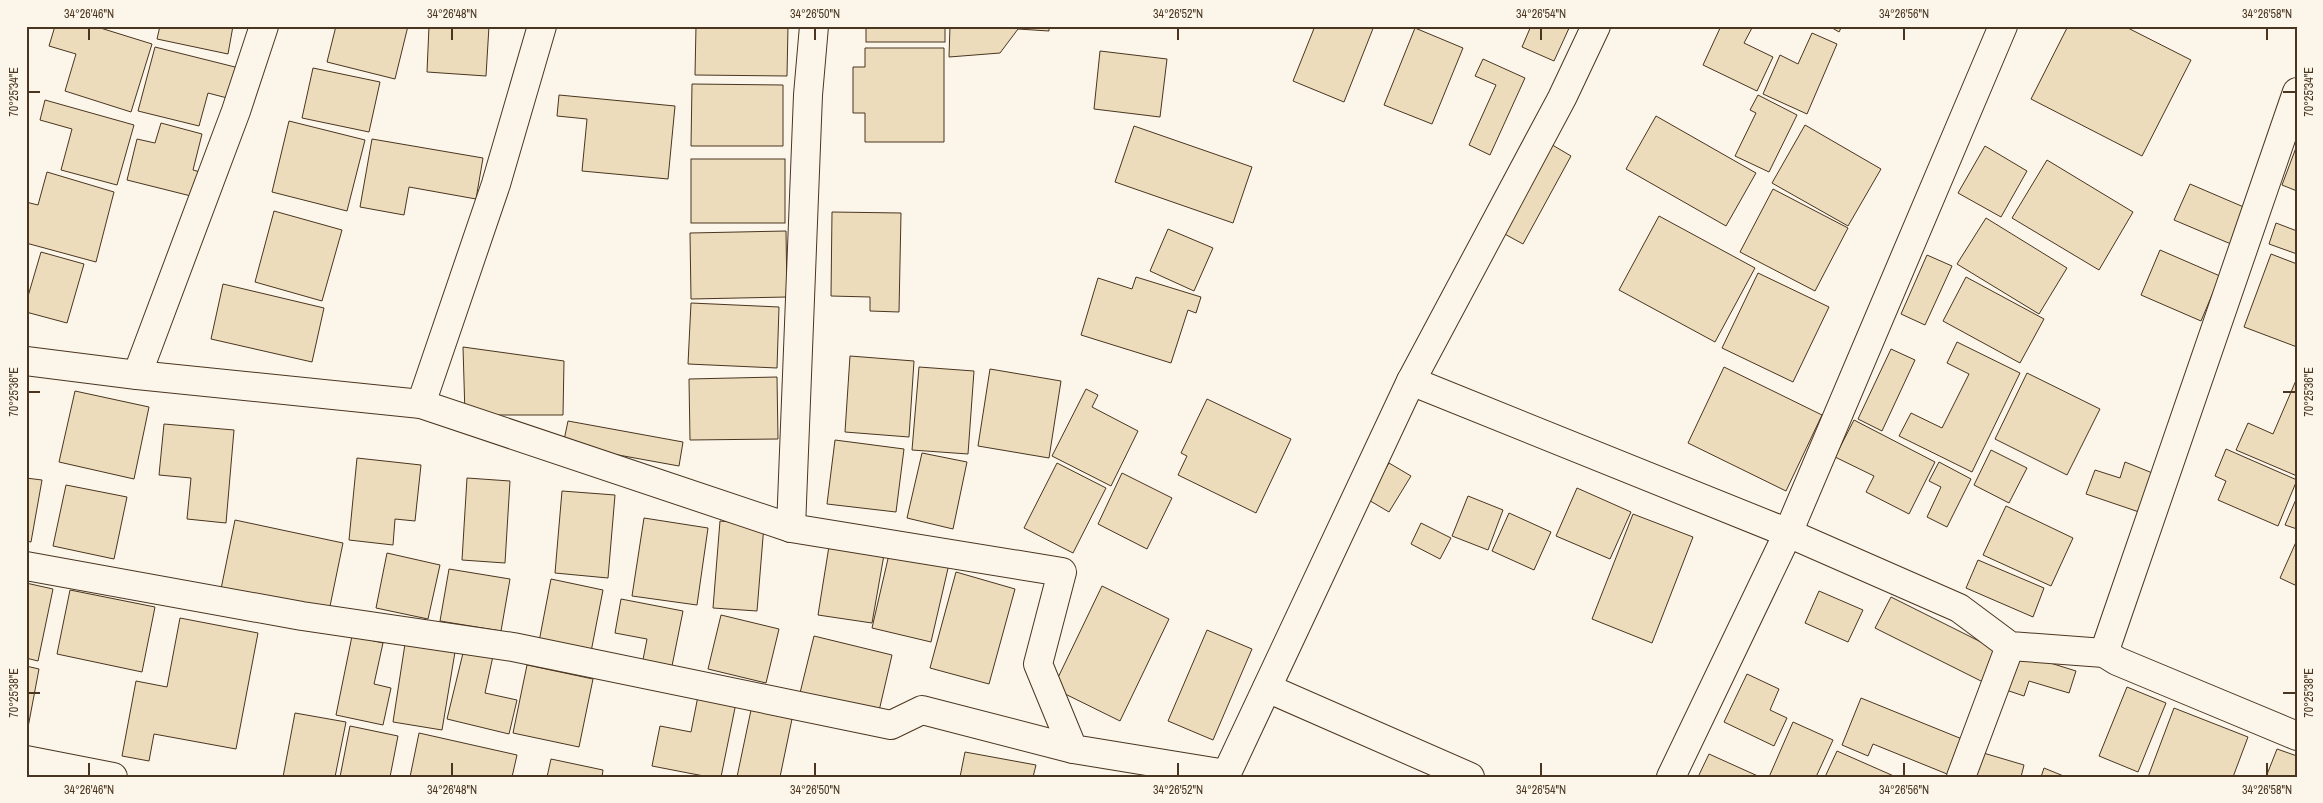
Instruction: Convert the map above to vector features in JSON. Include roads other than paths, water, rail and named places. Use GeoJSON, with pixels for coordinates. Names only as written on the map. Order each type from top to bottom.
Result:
{"type":"FeatureCollection","features":[{"type":"Feature","properties":{"kind":"street"},"geometry":{"type":"LineString","coordinates":[[137,375],[236,111],[264,26]]}},
{"type":"Feature","properties":{"kind":"street"},"geometry":{"type":"LineString","coordinates":[[421,404],[496,184],[542,26]]}},
{"type":"Feature","properties":{"kind":"street"},"geometry":{"type":"LineString","coordinates":[[791,528],[808,96],[814,26]]}},
{"type":"Feature","properties":{"kind":"street"},"geometry":{"type":"LineString","coordinates":[[26,566],[302,616],[513,646],[891,725],[922,710],[1073,749],[1225,776],[1411,381],[1557,106],[1596,26]]}},
{"type":"Feature","properties":{"kind":"street"},"geometry":{"type":"LineString","coordinates":[[1671,777],[1788,533],[2003,26]]}},
{"type":"Feature","properties":{"kind":"street"},"geometry":{"type":"LineString","coordinates":[[2104,653],[2297,92]]}},
{"type":"Feature","properties":{"kind":"street"},"geometry":{"type":"LineString","coordinates":[[26,361],[137,375],[421,404],[791,528],[1062,572],[1038,664],[1073,749]]}},
{"type":"Feature","properties":{"kind":"street"},"geometry":{"type":"LineString","coordinates":[[1411,381],[1788,533],[1960,608],[2010,646],[2104,653],[2117,661],[2297,736]]}},
{"type":"Feature","properties":{"kind":"street"},"geometry":{"type":"LineString","coordinates":[[1961,777],[2010,646]]}},
{"type":"Feature","properties":{"kind":"street"},"geometry":{"type":"LineString","coordinates":[[1267,688],[1470,777]]}},
{"type":"Feature","properties":{"kind":"street"},"geometry":{"type":"LineString","coordinates":[[26,760],[114,777]]}}]}
